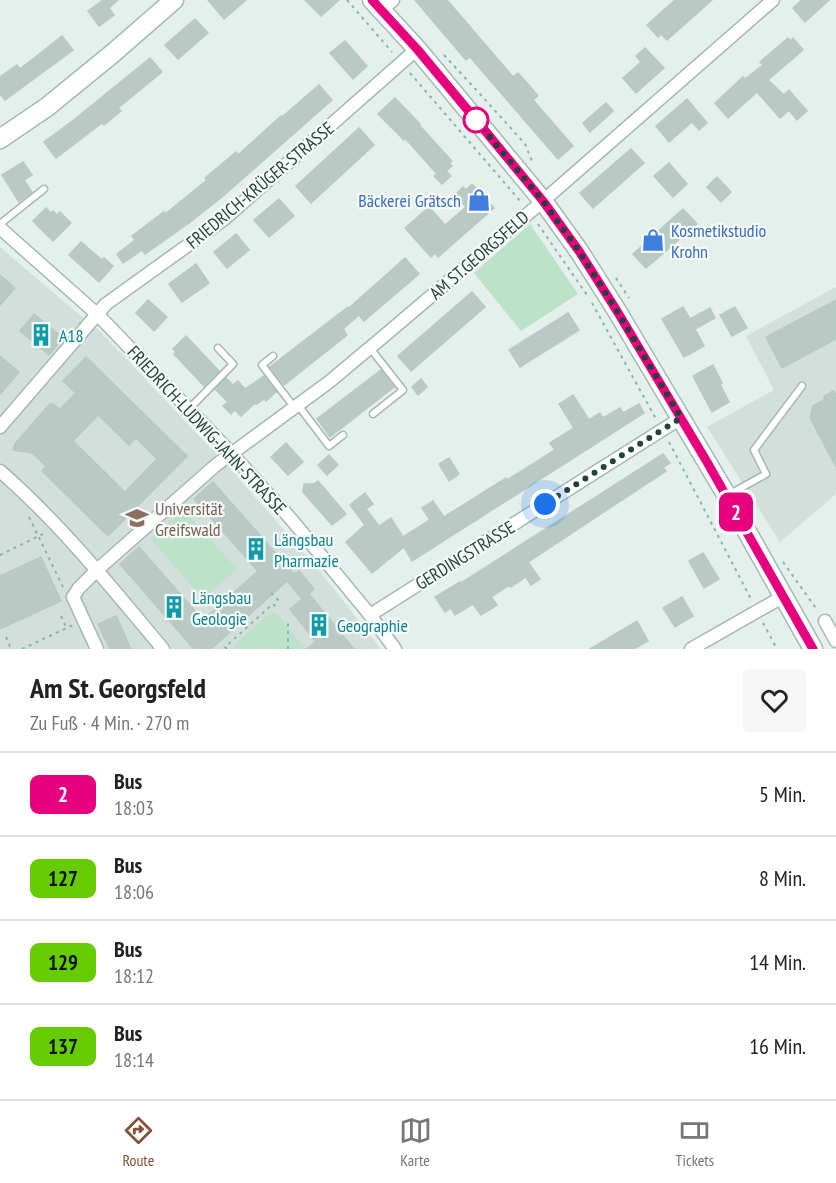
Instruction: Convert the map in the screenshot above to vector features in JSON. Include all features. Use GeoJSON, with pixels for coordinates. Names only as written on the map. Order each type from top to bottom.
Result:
{"type":"FeatureCollection","features":[{"type":"Feature","properties":{"kind":"main road"},"geometry":{"type":"LineString","coordinates":[[0,139],[47,106],[174,0]]}},
{"type":"Feature","properties":{"kind":"main road"},"geometry":{"type":"LineString","coordinates":[[382,3],[536,206],[586,261],[727,496],[813,649]]}},
{"type":"Feature","properties":{"kind":"street","name":"AM ST.GEORGSFELD"},"geometry":{"type":"LineString","coordinates":[[73,597],[97,570],[231,453],[329,382],[370,348],[773,0]]}},
{"type":"Feature","properties":{"kind":"street","name":"FRIEDRICH-KRÜGER-STRASSE"},"geometry":{"type":"LineString","coordinates":[[0,427],[106,304],[223,220],[417,49]]}},
{"type":"Feature","properties":{"kind":"street","name":"FRIEDRICH-LUDWIG-JAHN-STRASSE"},"geometry":{"type":"LineString","coordinates":[[0,226],[98,315],[231,453],[291,519],[395,649]]}},
{"type":"Feature","properties":{"kind":"street","name":"GERDINGSTRASSE"},"geometry":{"type":"LineString","coordinates":[[370,615],[681,418]]}},
{"type":"Feature","properties":{"kind":"street"},"geometry":{"type":"LineString","coordinates":[[0,471],[34,501],[58,527],[163,649]]}},
{"type":"Feature","properties":{"kind":"street"},"geometry":{"type":"LineString","coordinates":[[691,649],[784,596]]}},
{"type":"Feature","properties":{"kind":"street"},"geometry":{"type":"LineString","coordinates":[[73,597],[97,649]]}},
{"type":"Feature","properties":{"kind":"street"},"geometry":{"type":"LineString","coordinates":[[825,621],[836,641]]}},
{"type":"Feature","properties":{"kind":"lane"},"geometry":{"type":"LineString","coordinates":[[0,226],[44,189]]}},
{"type":"Feature","properties":{"kind":"lane"},"geometry":{"type":"LineString","coordinates":[[189,409],[233,364],[218,348]]}},
{"type":"Feature","properties":{"kind":"lane"},"geometry":{"type":"LineString","coordinates":[[370,348],[403,390],[373,414]]}},
{"type":"Feature","properties":{"kind":"lane"},"geometry":{"type":"LineString","coordinates":[[273,356],[262,365],[329,446],[343,435]]}},
{"type":"Feature","properties":{"kind":"lane"},"geometry":{"type":"LineString","coordinates":[[727,496],[766,474],[754,450],[802,386]]}},
{"type":"Feature","properties":{"kind":"path"},"geometry":{"type":"LineString","coordinates":[[347,0],[401,63],[536,206]]}},
{"type":"Feature","properties":{"kind":"path"},"geometry":{"type":"LineString","coordinates":[[29,518],[64,590],[73,597]]}},
{"type":"Feature","properties":{"kind":"path"},"geometry":{"type":"LineString","coordinates":[[0,555],[58,527]]}},
{"type":"Feature","properties":{"kind":"path"},"geometry":{"type":"LineString","coordinates":[[271,592],[281,603]]}},
{"type":"Feature","properties":{"kind":"path"},"geometry":{"type":"LineString","coordinates":[[227,649],[225,647],[273,604],[276,607]]}},
{"type":"Feature","properties":{"kind":"path"},"geometry":{"type":"LineString","coordinates":[[61,616],[66,628]]}},
{"type":"Feature","properties":{"kind":"path"},"geometry":{"type":"LineString","coordinates":[[22,649],[84,621]]}},
{"type":"Feature","properties":{"kind":"path"},"geometry":{"type":"LineString","coordinates":[[288,622],[288,649]]}},
{"type":"Feature","properties":{"kind":"path"},"geometry":{"type":"LineString","coordinates":[[6,637],[11,649]]}},
{"type":"Feature","properties":{"kind":"shaded area","name":"Universität Greifswald"},"geometry":{"type":"Polygon","coordinates":[[[0,247],[98,329],[232,471],[315,565],[381,649],[0,649],[0,247]]]}},
{"type":"Feature","properties":{"kind":"shaded area"},"geometry":{"type":"Polygon","coordinates":[[[836,287],[836,494],[780,542],[707,427],[774,390],[746,336],[836,287]]]}},
{"type":"Feature","properties":{"kind":"green space"},"geometry":{"type":"Polygon","coordinates":[[[530,224],[578,294],[521,331],[474,273],[530,224]]]}},
{"type":"Feature","properties":{"kind":"green space"},"geometry":{"type":"Polygon","coordinates":[[[184,510],[237,569],[203,599],[151,539],[184,510]]]}},
{"type":"Feature","properties":{"kind":"green space"},"geometry":{"type":"Polygon","coordinates":[[[270,613],[277,613],[305,649],[234,649],[234,645],[270,613]]]}},
{"type":"Feature","properties":{"kind":"building"},"geometry":{"type":"Polygon","coordinates":[[[103,0],[118,0],[109,8],[114,15],[99,26],[88,11],[103,0]]]}},
{"type":"Feature","properties":{"kind":"building"},"geometry":{"type":"Polygon","coordinates":[[[208,0],[246,0],[224,19],[208,0]]]}},
{"type":"Feature","properties":{"kind":"building"},"geometry":{"type":"Polygon","coordinates":[[[305,0],[339,0],[321,16],[305,0]]]}},
{"type":"Feature","properties":{"kind":"building"},"geometry":{"type":"Polygon","coordinates":[[[415,0],[447,0],[513,77],[518,73],[528,84],[538,96],[533,100],[573,146],[558,159],[470,57],[466,60],[415,0]]]}},
{"type":"Feature","properties":{"kind":"building"},"geometry":{"type":"Polygon","coordinates":[[[675,0],[712,0],[667,40],[661,34],[658,37],[647,25],[675,0]]]}},
{"type":"Feature","properties":{"kind":"building"},"geometry":{"type":"Polygon","coordinates":[[[802,0],[829,0],[805,22],[793,8],[802,0]]]}},
{"type":"Feature","properties":{"kind":"building"},"geometry":{"type":"Polygon","coordinates":[[[195,19],[208,33],[178,59],[165,45],[195,19]]]}},
{"type":"Feature","properties":{"kind":"building"},"geometry":{"type":"Polygon","coordinates":[[[62,36],[73,50],[5,100],[0,94],[0,77],[17,65],[20,69],[62,36]]]}},
{"type":"Feature","properties":{"kind":"building"},"geometry":{"type":"Polygon","coordinates":[[[788,38],[791,41],[793,38],[803,50],[768,80],[784,95],[789,90],[807,111],[797,120],[789,110],[780,118],[757,92],[728,118],[715,103],[743,77],[745,79],[763,65],[760,62],[788,38]]]}},
{"type":"Feature","properties":{"kind":"building"},"geometry":{"type":"Polygon","coordinates":[[[345,41],[367,66],[353,79],[330,53],[345,41]]]}},
{"type":"Feature","properties":{"kind":"building"},"geometry":{"type":"Polygon","coordinates":[[[645,48],[664,68],[636,93],[623,78],[641,62],[636,56],[645,48]]]}},
{"type":"Feature","properties":{"kind":"building"},"geometry":{"type":"Polygon","coordinates":[[[150,58],[162,72],[118,108],[121,111],[104,125],[102,123],[56,158],[44,142],[150,58]]]}},
{"type":"Feature","properties":{"kind":"building"},"geometry":{"type":"Polygon","coordinates":[[[319,85],[332,100],[222,197],[189,223],[145,254],[142,250],[123,263],[117,254],[135,240],[132,236],[164,212],[165,214],[207,180],[205,178],[236,152],[238,155],[319,85]]]}},
{"type":"Feature","properties":{"kind":"building"},"geometry":{"type":"Polygon","coordinates":[[[395,98],[452,161],[449,163],[452,166],[446,171],[451,176],[442,184],[434,176],[437,174],[405,138],[404,140],[378,114],[395,98]]]}},
{"type":"Feature","properties":{"kind":"building"},"geometry":{"type":"Polygon","coordinates":[[[687,99],[707,123],[699,130],[692,122],[669,142],[656,126],[687,99]]]}},
{"type":"Feature","properties":{"kind":"building"},"geometry":{"type":"Polygon","coordinates":[[[606,103],[613,111],[590,132],[583,123],[606,103]]]}},
{"type":"Feature","properties":{"kind":"building"},"geometry":{"type":"Polygon","coordinates":[[[359,128],[374,145],[311,203],[296,186],[359,128]]]}},
{"type":"Feature","properties":{"kind":"building"},"geometry":{"type":"Polygon","coordinates":[[[631,149],[644,163],[593,208],[580,193],[631,149]]]}},
{"type":"Feature","properties":{"kind":"building"},"geometry":{"type":"Polygon","coordinates":[[[23,162],[32,175],[24,180],[32,192],[19,202],[2,175],[23,162]]]}},
{"type":"Feature","properties":{"kind":"building"},"geometry":{"type":"Polygon","coordinates":[[[669,163],[687,184],[673,197],[654,176],[669,163]]]}},
{"type":"Feature","properties":{"kind":"building"},"geometry":{"type":"Polygon","coordinates":[[[717,177],[731,192],[721,202],[707,187],[717,177]]]}},
{"type":"Feature","properties":{"kind":"building"},"geometry":{"type":"Polygon","coordinates":[[[472,184],[494,208],[438,257],[435,253],[431,257],[405,228],[429,207],[445,225],[466,207],[456,194],[463,187],[466,190],[472,184]]]}},
{"type":"Feature","properties":{"kind":"building"},"geometry":{"type":"Polygon","coordinates":[[[279,199],[294,216],[269,237],[254,220],[279,199]]]}},
{"type":"Feature","properties":{"kind":"building"},"geometry":{"type":"Polygon","coordinates":[[[46,208],[57,215],[60,212],[71,223],[53,241],[33,221],[46,208]]]}},
{"type":"Feature","properties":{"kind":"building"},"geometry":{"type":"Polygon","coordinates":[[[683,209],[697,224],[646,268],[633,254],[683,209]]]}},
{"type":"Feature","properties":{"kind":"building"},"geometry":{"type":"Polygon","coordinates":[[[236,234],[249,250],[227,268],[214,252],[236,234]]]}},
{"type":"Feature","properties":{"kind":"building"},"geometry":{"type":"Polygon","coordinates":[[[81,242],[113,266],[99,282],[69,255],[81,242]]]}},
{"type":"Feature","properties":{"kind":"building"},"geometry":{"type":"Polygon","coordinates":[[[405,258],[419,274],[364,321],[359,315],[343,329],[347,335],[284,385],[270,367],[349,308],[405,258]]]}},
{"type":"Feature","properties":{"kind":"building"},"geometry":{"type":"Polygon","coordinates":[[[196,264],[209,283],[182,302],[169,284],[196,264]]]}},
{"type":"Feature","properties":{"kind":"building"},"geometry":{"type":"Polygon","coordinates":[[[0,275],[15,288],[0,305],[0,275]]]}},
{"type":"Feature","properties":{"kind":"building"},"geometry":{"type":"Polygon","coordinates":[[[472,292],[485,307],[411,371],[398,356],[472,292]]]}},
{"type":"Feature","properties":{"kind":"building"},"geometry":{"type":"Polygon","coordinates":[[[148,300],[167,317],[154,331],[136,313],[148,300]]]}},
{"type":"Feature","properties":{"kind":"building"},"geometry":{"type":"Polygon","coordinates":[[[836,300],[836,339],[782,368],[766,337],[836,300]]]}},
{"type":"Feature","properties":{"kind":"building"},"geometry":{"type":"Polygon","coordinates":[[[683,307],[690,319],[710,308],[715,318],[695,329],[704,346],[684,357],[662,319],[683,307]]]}},
{"type":"Feature","properties":{"kind":"building"},"geometry":{"type":"Polygon","coordinates":[[[735,307],[747,328],[732,336],[720,315],[735,307]]]}},
{"type":"Feature","properties":{"kind":"building"},"geometry":{"type":"Polygon","coordinates":[[[568,313],[579,330],[520,367],[509,350],[568,313]]]}},
{"type":"Feature","properties":{"kind":"building","name":"A18"},"geometry":{"type":"Polygon","coordinates":[[[34,314],[63,338],[49,355],[20,331],[34,314]]]}},
{"type":"Feature","properties":{"kind":"building"},"geometry":{"type":"Polygon","coordinates":[[[186,336],[219,371],[204,386],[174,354],[176,352],[173,349],[186,336]]]}},
{"type":"Feature","properties":{"kind":"building"},"geometry":{"type":"Polygon","coordinates":[[[0,356],[19,372],[0,394],[0,356]]]}},
{"type":"Feature","properties":{"kind":"building"},"geometry":{"type":"Polygon","coordinates":[[[86,357],[187,456],[108,536],[42,471],[46,466],[32,453],[13,450],[15,444],[50,404],[60,409],[76,393],[63,381],[86,357]],[[98,415],[73,441],[125,492],[157,459],[136,438],[129,445],[98,415]]]}},
{"type":"Feature","properties":{"kind":"building"},"geometry":{"type":"Polygon","coordinates":[[[713,365],[729,402],[712,412],[693,376],[713,365]]]}},
{"type":"Feature","properties":{"kind":"building"},"geometry":{"type":"Polygon","coordinates":[[[381,370],[394,387],[330,437],[317,419],[381,370]]]}},
{"type":"Feature","properties":{"kind":"building"},"geometry":{"type":"Polygon","coordinates":[[[264,376],[276,392],[266,401],[264,399],[254,404],[241,416],[235,410],[231,414],[223,406],[228,402],[215,389],[226,378],[233,385],[238,381],[245,389],[264,376]]]}},
{"type":"Feature","properties":{"kind":"building"},"geometry":{"type":"Polygon","coordinates":[[[421,379],[427,387],[418,395],[412,387],[421,379]]]}},
{"type":"Feature","properties":{"kind":"building"},"geometry":{"type":"Polygon","coordinates":[[[833,391],[836,394],[836,467],[810,418],[813,406],[833,391]]]}},
{"type":"Feature","properties":{"kind":"building"},"geometry":{"type":"Polygon","coordinates":[[[573,395],[589,420],[600,413],[603,418],[620,408],[623,413],[639,404],[644,413],[412,561],[404,547],[372,573],[346,542],[365,525],[350,505],[365,493],[373,504],[366,509],[379,526],[391,518],[403,537],[430,520],[422,508],[433,501],[444,517],[555,450],[550,443],[574,428],[559,404],[573,395]]]}},
{"type":"Feature","properties":{"kind":"building"},"geometry":{"type":"Polygon","coordinates":[[[286,443],[303,462],[288,475],[271,457],[286,443]]]}},
{"type":"Feature","properties":{"kind":"building"},"geometry":{"type":"Polygon","coordinates":[[[663,454],[670,463],[663,467],[666,471],[528,562],[540,579],[531,585],[526,577],[511,587],[508,586],[491,597],[497,605],[481,615],[473,604],[455,615],[451,608],[445,612],[435,597],[461,583],[663,454]]]}},
{"type":"Feature","properties":{"kind":"building"},"geometry":{"type":"Polygon","coordinates":[[[329,455],[338,465],[327,475],[318,465],[329,455]]]}},
{"type":"Feature","properties":{"kind":"building"},"geometry":{"type":"Polygon","coordinates":[[[449,458],[459,474],[449,481],[439,464],[449,458]]]}},
{"type":"Feature","properties":{"kind":"building"},"geometry":{"type":"Polygon","coordinates":[[[318,481],[346,514],[332,525],[303,492],[304,484],[314,484],[318,481]]]}},
{"type":"Feature","properties":{"kind":"building"},"geometry":{"type":"Polygon","coordinates":[[[213,482],[294,574],[299,571],[314,589],[309,594],[354,649],[306,649],[316,642],[290,609],[302,599],[287,581],[211,649],[194,649],[120,564],[139,547],[203,620],[258,571],[194,499],[213,482]]]}},
{"type":"Feature","properties":{"kind":"building"},"geometry":{"type":"Polygon","coordinates":[[[703,553],[719,579],[704,588],[689,561],[703,553]]]}},
{"type":"Feature","properties":{"kind":"building"},"geometry":{"type":"Polygon","coordinates":[[[41,557],[61,601],[0,629],[0,576],[41,557]]]}},
{"type":"Feature","properties":{"kind":"building"},"geometry":{"type":"Polygon","coordinates":[[[682,597],[693,616],[675,627],[663,608],[682,597]]]}},
{"type":"Feature","properties":{"kind":"building"},"geometry":{"type":"Polygon","coordinates":[[[116,616],[131,649],[110,649],[98,624],[116,616]]]}},
{"type":"Feature","properties":{"kind":"building"},"geometry":{"type":"Polygon","coordinates":[[[637,621],[648,641],[634,649],[590,649],[637,621]]]}},
{"type":"Feature","properties":{"kind":"bus line","name":"2"},"geometry":{"type":"LineString","coordinates":[[372,0],[417,49],[543,201],[579,251],[707,462],[813,649]]}},
{"type":"Feature","properties":{"kind":"place","name":"Bäckerei Grätsch"},"geometry":{"type":"Point","coordinates":[479,200]}},
{"type":"Feature","properties":{"kind":"place","name":"Kosmetikstudio Krohn"},"geometry":{"type":"Point","coordinates":[653,240]}},
{"type":"Feature","properties":{"kind":"place","name":"A18"},"geometry":{"type":"Point","coordinates":[41,335]}},
{"type":"Feature","properties":{"kind":"place","name":"Universität Greifswald"},"geometry":{"type":"Point","coordinates":[137,518]}},
{"type":"Feature","properties":{"kind":"place","name":"Längsbau Pharmazie"},"geometry":{"type":"Point","coordinates":[256,549]}},
{"type":"Feature","properties":{"kind":"place","name":"Längsbau Geologie"},"geometry":{"type":"Point","coordinates":[174,607]}},
{"type":"Feature","properties":{"kind":"place","name":"Geographie"},"geometry":{"type":"Point","coordinates":[319,625]}},
{"type":"Feature","properties":{"kind":"route"},"geometry":{"type":"LineString","coordinates":[[476,120],[469,112],[543,201],[579,251],[681,418],[545,504]]}}]}
